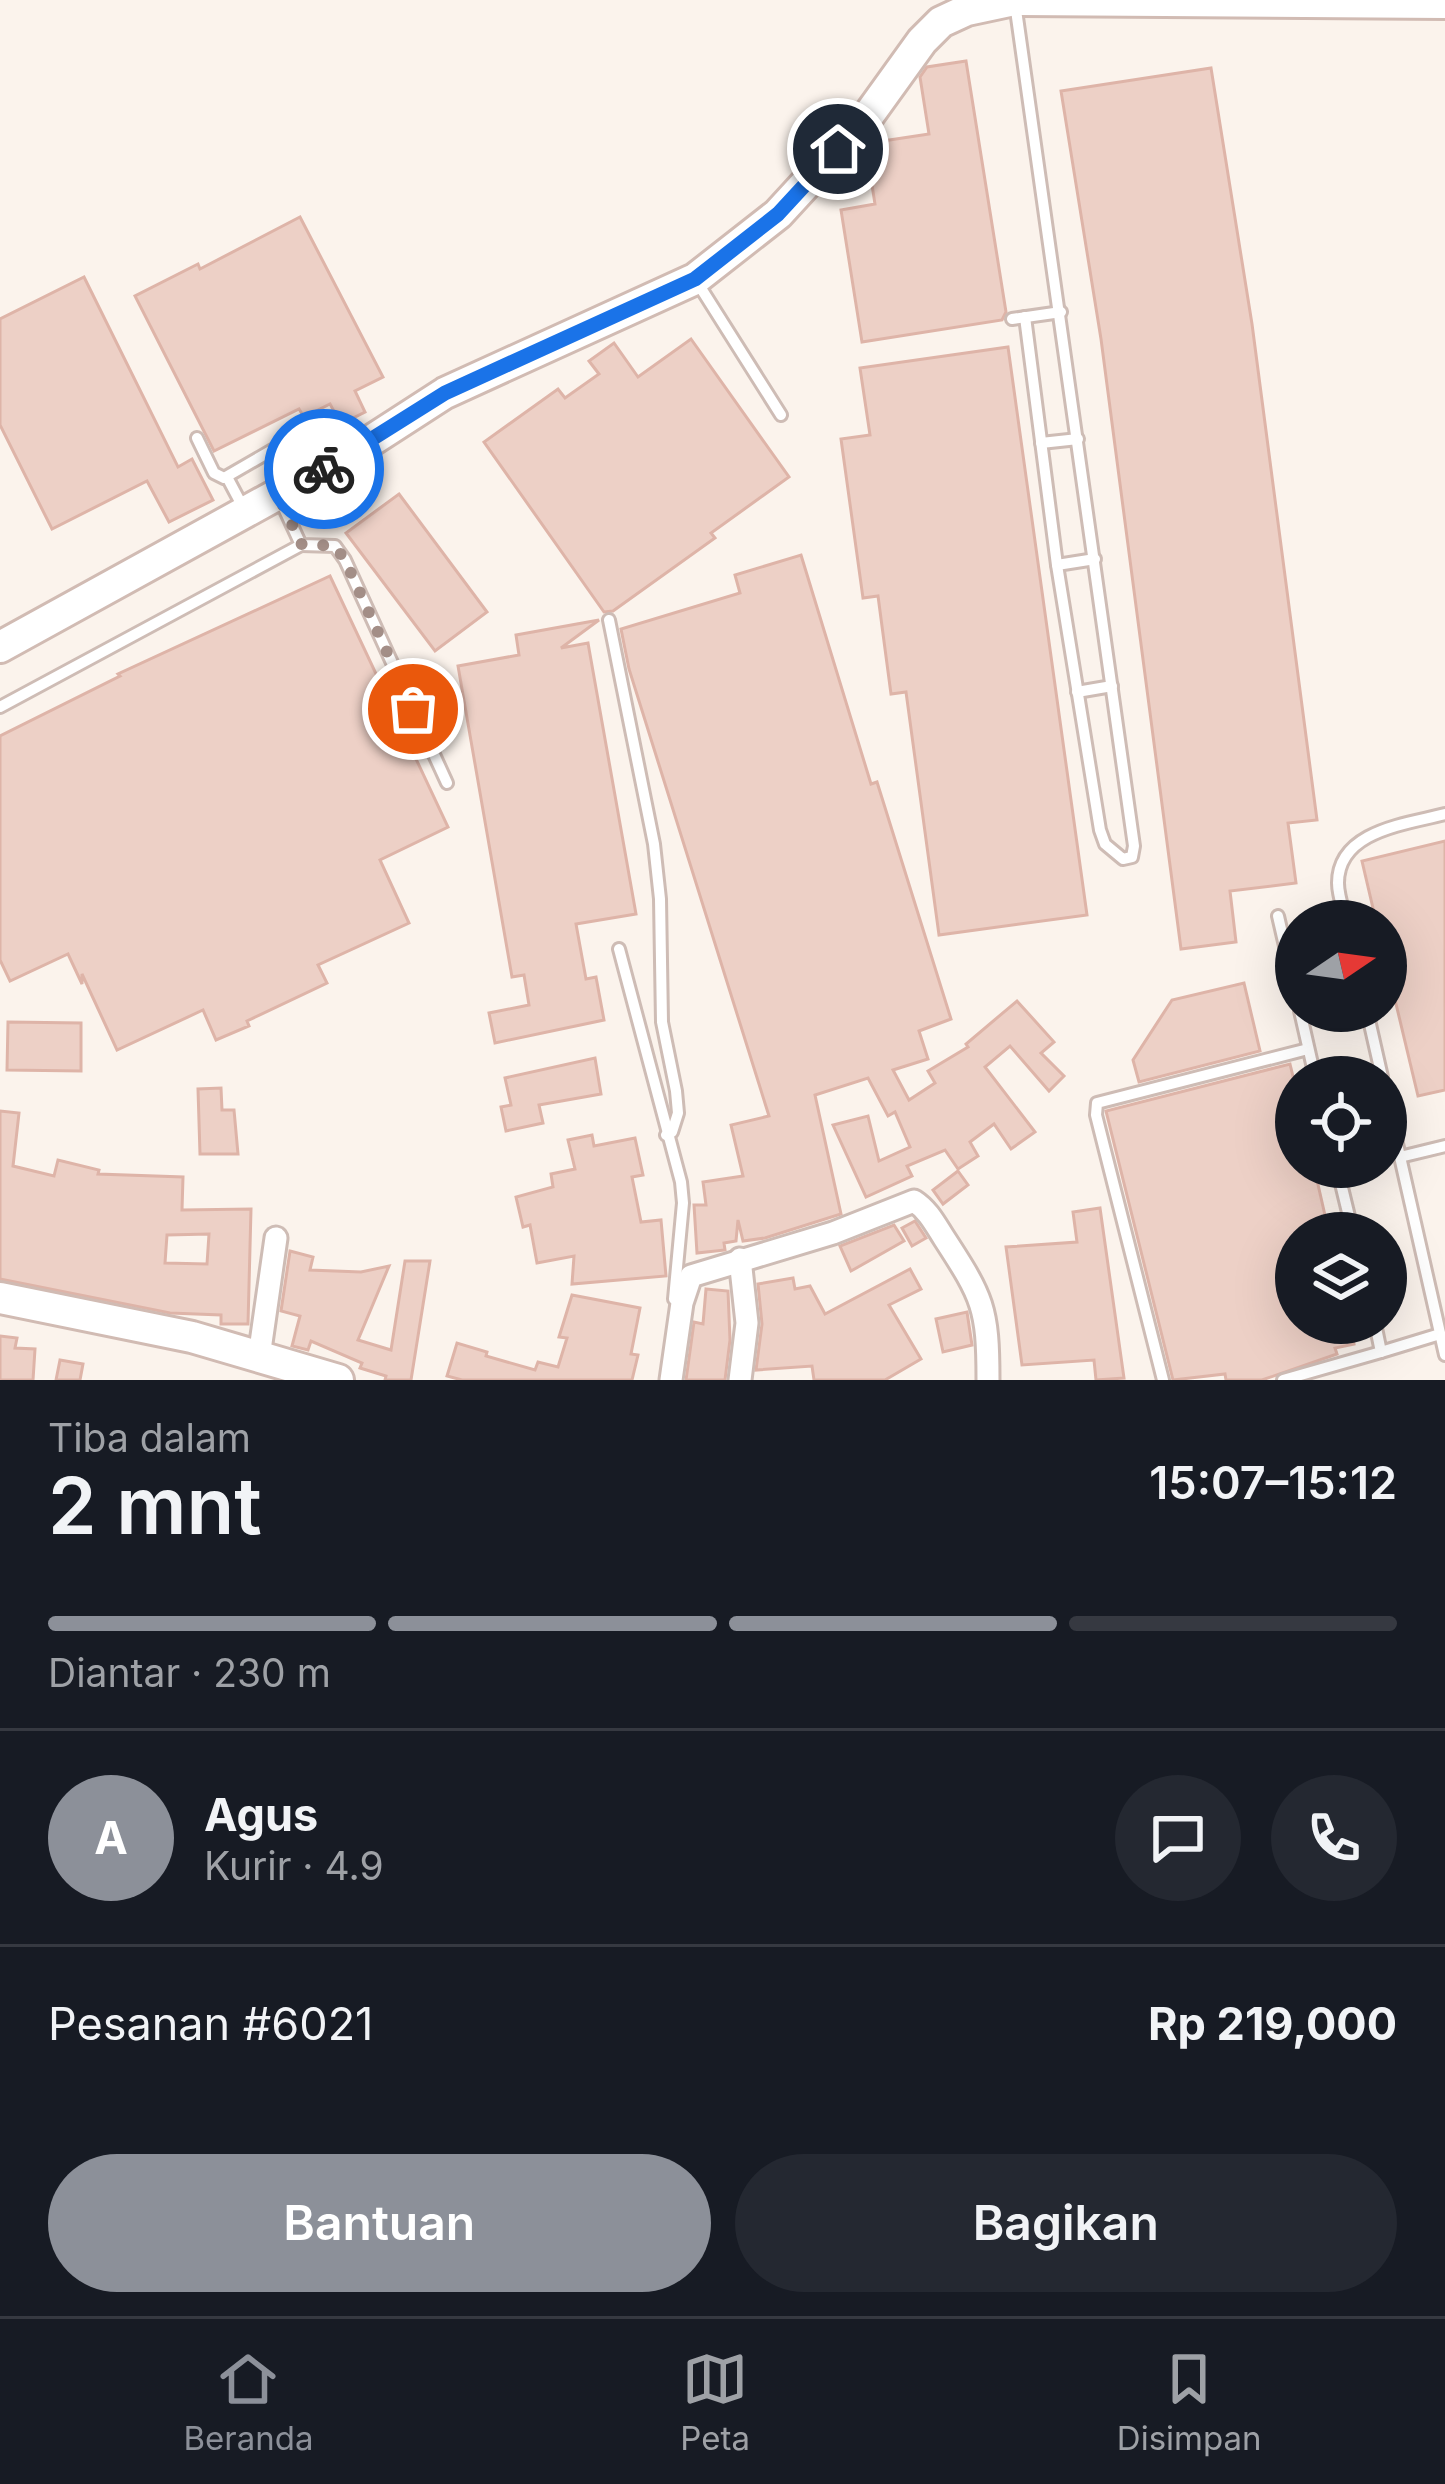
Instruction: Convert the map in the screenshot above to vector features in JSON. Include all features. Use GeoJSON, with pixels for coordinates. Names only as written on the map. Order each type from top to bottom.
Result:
{"type":"FeatureCollection","features":[{"type":"Feature","properties":{"kind":"street"},"geometry":{"type":"LineString","coordinates":[[0,647],[350,455],[445,393],[695,279],[778,214],[868,116],[922,40],[941,22],[967,10],[1016,0],[1445,3]]}},
{"type":"Feature","properties":{"kind":"street"},"geometry":{"type":"LineString","coordinates":[[668,1380],[688,1279],[833,1233],[914,1201],[920,1203],[980,1295],[988,1329],[988,1380]]}},
{"type":"Feature","properties":{"kind":"street"},"geometry":{"type":"LineString","coordinates":[[259,1358],[276,1238]]}},
{"type":"Feature","properties":{"kind":"street"},"geometry":{"type":"LineString","coordinates":[[740,1259],[747,1323],[740,1380]]}},
{"type":"Feature","properties":{"kind":"street"},"geometry":{"type":"LineString","coordinates":[[0,1298],[192,1337],[338,1380]]}},
{"type":"Feature","properties":{"kind":"lane"},"geometry":{"type":"LineString","coordinates":[[1016,0],[1061,312],[1134,846],[1132,857],[1124,859],[1105,844],[1100,830],[1018,318],[1061,312]]}},
{"type":"Feature","properties":{"kind":"lane"},"geometry":{"type":"LineString","coordinates":[[695,279],[781,415]]}},
{"type":"Feature","properties":{"kind":"lane"},"geometry":{"type":"LineString","coordinates":[[197,438],[217,476],[227,477],[326,418]]}},
{"type":"Feature","properties":{"kind":"lane"},"geometry":{"type":"LineString","coordinates":[[1041,443],[1078,439]]}},
{"type":"Feature","properties":{"kind":"lane"},"geometry":{"type":"LineString","coordinates":[[227,477],[246,512]]}},
{"type":"Feature","properties":{"kind":"lane"},"geometry":{"type":"LineString","coordinates":[[278,494],[301,544]]}},
{"type":"Feature","properties":{"kind":"lane"},"geometry":{"type":"LineString","coordinates":[[0,707],[301,544],[335,546],[447,783]]}},
{"type":"Feature","properties":{"kind":"lane"},"geometry":{"type":"LineString","coordinates":[[1057,565],[1095,560]]}},
{"type":"Feature","properties":{"kind":"lane"},"geometry":{"type":"LineString","coordinates":[[609,620],[654,844],[662,1022],[678,1112],[672,1132],[666,1135]]}},
{"type":"Feature","properties":{"kind":"lane"},"geometry":{"type":"LineString","coordinates":[[1077,692],[1112,686]]}},
{"type":"Feature","properties":{"kind":"lane"},"geometry":{"type":"LineString","coordinates":[[1341,900],[1338,885],[1342,865],[1353,847],[1368,836],[1445,814]]}},
{"type":"Feature","properties":{"kind":"lane"},"geometry":{"type":"LineString","coordinates":[[620,949],[681,1182],[668,1380]]}},
{"type":"Feature","properties":{"kind":"lane"},"geometry":{"type":"LineString","coordinates":[[1305,1032],[1310,1056]]}},
{"type":"Feature","properties":{"kind":"lane"},"geometry":{"type":"LineString","coordinates":[[1162,1380],[1096,1115],[1097,1102],[1309,1049]]}},
{"type":"Feature","properties":{"kind":"lane"},"geometry":{"type":"LineString","coordinates":[[1407,1155],[1445,1146]]}},
{"type":"Feature","properties":{"kind":"lane"},"geometry":{"type":"LineString","coordinates":[[1407,1188],[1445,1355]]}},
{"type":"Feature","properties":{"kind":"lane"},"geometry":{"type":"LineString","coordinates":[[1283,1380],[1440,1334]]}},
{"type":"Feature","properties":{"kind":"lane"},"geometry":{"type":"LineString","coordinates":[[1379,1344],[1381,1352]]}},
{"type":"Feature","properties":{"kind":"building"},"geometry":{"type":"Polygon","coordinates":[[[966,61],[1006,312],[1002,320],[862,342],[841,210],[875,204],[866,147],[870,143],[929,134],[920,77],[927,67],[966,61]]]}},
{"type":"Feature","properties":{"kind":"building"},"geometry":{"type":"Polygon","coordinates":[[[1211,68],[1252,324],[1317,820],[1288,823],[1296,883],[1230,891],[1236,942],[1181,949],[1101,339],[1061,91],[1211,68]]]}},
{"type":"Feature","properties":{"kind":"building"},"geometry":{"type":"Polygon","coordinates":[[[300,217],[383,377],[355,391],[365,412],[341,424],[330,404],[304,417],[299,409],[214,451],[135,296],[198,264],[200,269],[300,217]]]}},
{"type":"Feature","properties":{"kind":"building"},"geometry":{"type":"Polygon","coordinates":[[[84,277],[178,467],[192,459],[213,500],[169,522],[147,481],[52,529],[0,425],[0,319],[84,277]]]}},
{"type":"Feature","properties":{"kind":"building"},"geometry":{"type":"Polygon","coordinates":[[[691,339],[789,477],[711,533],[715,538],[613,611],[604,612],[484,442],[558,389],[565,398],[599,374],[589,361],[614,343],[638,377],[691,339]]]}},
{"type":"Feature","properties":{"kind":"building"},"geometry":{"type":"Polygon","coordinates":[[[1008,347],[1087,915],[939,935],[906,692],[891,694],[878,596],[863,598],[841,439],[870,435],[860,368],[1008,347]]]}},
{"type":"Feature","properties":{"kind":"building"},"geometry":{"type":"Polygon","coordinates":[[[399,494],[487,612],[435,651],[346,533],[399,494]]]}},
{"type":"Feature","properties":{"kind":"building"},"geometry":{"type":"Polygon","coordinates":[[[801,555],[871,784],[877,782],[951,1019],[919,1031],[928,1059],[893,1070],[909,1100],[935,1083],[928,1071],[968,1047],[1017,1001],[1054,1042],[1041,1053],[1064,1076],[1049,1091],[1010,1046],[985,1067],[1035,1132],[1011,1149],[994,1124],[970,1142],[978,1156],[958,1169],[945,1150],[907,1166],[912,1176],[866,1197],[833,1125],[868,1116],[879,1161],[910,1147],[895,1112],[888,1116],[868,1078],[815,1095],[841,1214],[743,1241],[738,1220],[736,1241],[724,1243],[725,1250],[697,1253],[694,1205],[706,1205],[703,1182],[743,1176],[731,1125],[769,1116],[629,669],[621,629],[740,593],[735,575],[801,555]]]}},
{"type":"Feature","properties":{"kind":"building"},"geometry":{"type":"Polygon","coordinates":[[[330,576],[448,827],[380,860],[409,923],[318,965],[327,983],[247,1021],[249,1026],[216,1040],[203,1010],[117,1050],[68,954],[10,981],[0,960],[0,736],[118,674],[330,576]]]}},
{"type":"Feature","properties":{"kind":"building"},"geometry":{"type":"Polygon","coordinates":[[[599,620],[561,648],[588,643],[636,914],[576,924],[586,979],[596,977],[604,1020],[495,1043],[489,1013],[529,1005],[524,975],[512,977],[458,666],[519,655],[516,635],[599,620]]]}},
{"type":"Feature","properties":{"kind":"building"},"geometry":{"type":"Polygon","coordinates":[[[1445,841],[1445,1090],[1418,1096],[1403,1032],[1407,1032],[1407,900],[1371,900],[1362,861],[1445,841]]]}},
{"type":"Feature","properties":{"kind":"building"},"geometry":{"type":"Polygon","coordinates":[[[1244,983],[1260,1051],[1139,1082],[1133,1060],[1172,1000],[1244,983]]]}},
{"type":"Feature","properties":{"kind":"building"},"geometry":{"type":"Polygon","coordinates":[[[8,1022],[81,1023],[81,1071],[7,1070],[8,1022]]]}},
{"type":"Feature","properties":{"kind":"building"},"geometry":{"type":"Polygon","coordinates":[[[595,1058],[601,1094],[539,1105],[543,1123],[506,1131],[501,1107],[511,1105],[505,1078],[595,1058]]]}},
{"type":"Feature","properties":{"kind":"building"},"geometry":{"type":"Polygon","coordinates":[[[1275,1068],[1275,1188],[1319,1188],[1324,1212],[1275,1212],[1275,1344],[1354,1344],[1262,1380],[1226,1380],[1225,1374],[1173,1380],[1106,1111],[1275,1068]]]}},
{"type":"Feature","properties":{"kind":"building"},"geometry":{"type":"Polygon","coordinates":[[[221,1088],[222,1110],[234,1110],[238,1154],[200,1154],[198,1089],[221,1088]]]}},
{"type":"Feature","properties":{"kind":"building"},"geometry":{"type":"Polygon","coordinates":[[[0,1111],[19,1113],[13,1166],[54,1176],[58,1160],[99,1170],[98,1174],[183,1177],[182,1210],[251,1209],[248,1324],[221,1324],[221,1315],[170,1313],[0,1279],[0,1111]],[[209,1234],[167,1235],[165,1263],[207,1264],[209,1234]]]}},
{"type":"Feature","properties":{"kind":"building"},"geometry":{"type":"Polygon","coordinates":[[[592,1135],[594,1146],[635,1138],[643,1175],[632,1177],[641,1222],[661,1220],[666,1276],[572,1284],[574,1256],[537,1263],[530,1225],[523,1227],[516,1197],[553,1187],[551,1174],[575,1169],[568,1140],[592,1135]]]}},
{"type":"Feature","properties":{"kind":"building"},"geometry":{"type":"Polygon","coordinates":[[[958,1171],[968,1185],[943,1204],[933,1190],[958,1171]]]}},
{"type":"Feature","properties":{"kind":"building"},"geometry":{"type":"Polygon","coordinates":[[[1100,1208],[1124,1378],[1096,1380],[1094,1360],[1022,1365],[1006,1247],[1077,1242],[1073,1212],[1100,1208]]]}},
{"type":"Feature","properties":{"kind":"building"},"geometry":{"type":"Polygon","coordinates":[[[915,1221],[926,1238],[912,1246],[902,1228],[915,1221]]]}},
{"type":"Feature","properties":{"kind":"building"},"geometry":{"type":"Polygon","coordinates":[[[894,1225],[904,1241],[851,1271],[840,1246],[894,1225]]]}},
{"type":"Feature","properties":{"kind":"building"},"geometry":{"type":"Polygon","coordinates":[[[290,1251],[313,1257],[310,1270],[361,1272],[389,1266],[358,1340],[391,1350],[405,1261],[430,1261],[411,1380],[385,1380],[386,1376],[360,1368],[362,1363],[311,1341],[308,1350],[292,1346],[300,1316],[281,1311],[290,1251]]]}},
{"type":"Feature","properties":{"kind":"building"},"geometry":{"type":"Polygon","coordinates":[[[910,1269],[921,1289],[889,1305],[921,1359],[885,1380],[814,1380],[812,1366],[756,1370],[762,1324],[758,1284],[793,1278],[795,1289],[810,1286],[825,1314],[910,1269]]]}},
{"type":"Feature","properties":{"kind":"building"},"geometry":{"type":"Polygon","coordinates":[[[706,1289],[728,1291],[730,1340],[725,1380],[686,1380],[694,1322],[703,1324],[706,1289]]]}},
{"type":"Feature","properties":{"kind":"building"},"geometry":{"type":"Polygon","coordinates":[[[572,1295],[640,1308],[631,1354],[638,1355],[632,1380],[462,1380],[447,1376],[457,1343],[535,1370],[538,1362],[558,1367],[567,1338],[559,1337],[572,1295]]]}},
{"type":"Feature","properties":{"kind":"building"},"geometry":{"type":"Polygon","coordinates":[[[967,1312],[972,1345],[943,1352],[936,1319],[967,1312]]]}},
{"type":"Feature","properties":{"kind":"building"},"geometry":{"type":"Polygon","coordinates":[[[0,1336],[17,1338],[15,1348],[35,1349],[33,1380],[0,1380],[0,1336]]]}},
{"type":"Feature","properties":{"kind":"building"},"geometry":{"type":"Polygon","coordinates":[[[60,1360],[83,1364],[80,1380],[56,1380],[60,1360]]]}},
{"type":"Feature","properties":{"kind":"way so far"},"geometry":{"type":"LineString","coordinates":[[324,469],[278,494],[301,544],[335,546],[345,560],[413,709]]}},
{"type":"Feature","properties":{"kind":"route"},"geometry":{"type":"LineString","coordinates":[[324,469],[445,393],[695,279],[778,214],[838,149]]}}]}
